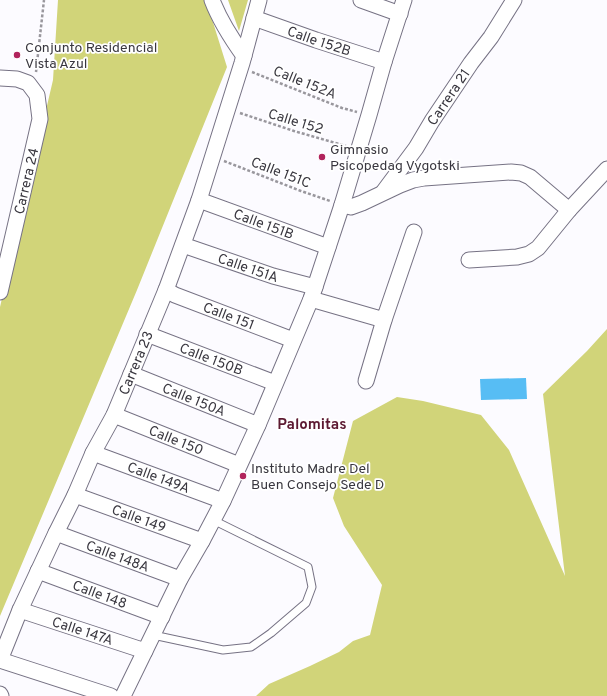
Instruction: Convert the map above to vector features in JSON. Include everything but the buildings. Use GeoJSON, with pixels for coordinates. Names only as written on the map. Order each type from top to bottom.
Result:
{"type":"FeatureCollection","features":[{"type":"Feature","properties":{"kind":"street"},"geometry":{"type":"LineString","coordinates":[[212,0],[231,39],[244,56]]}},
{"type":"Feature","properties":{"kind":"street","name":"Carrera 23"},"geometry":{"type":"LineString","coordinates":[[0,660],[20,610],[38,571],[94,453],[114,415],[166,290],[200,200],[244,56],[259,0]]}},
{"type":"Feature","properties":{"kind":"street"},"geometry":{"type":"LineString","coordinates":[[123,696],[180,580],[223,501],[258,425],[313,293],[342,205],[384,62],[402,7],[361,0]]}},
{"type":"Feature","properties":{"kind":"street","name":"Carrera 21"},"geometry":{"type":"LineString","coordinates":[[382,194],[416,148],[432,121],[471,63],[491,37],[514,0]]}},
{"type":"Feature","properties":{"kind":"street","name":"Calle 152B"},"geometry":{"type":"LineString","coordinates":[[254,18],[384,62]]}},
{"type":"Feature","properties":{"kind":"street"},"geometry":{"type":"LineString","coordinates":[[0,78],[17,79],[28,84],[33,91]]}},
{"type":"Feature","properties":{"kind":"street","name":"Carrera 24"},"geometry":{"type":"LineString","coordinates":[[0,292],[40,119],[37,95],[33,91]]}},
{"type":"Feature","properties":{"kind":"street"},"geometry":{"type":"LineString","coordinates":[[469,260],[517,258],[529,254],[538,248],[569,210],[607,169]]}},
{"type":"Feature","properties":{"kind":"street"},"geometry":{"type":"LineString","coordinates":[[342,205],[350,207],[362,204],[413,180],[511,172],[521,173],[530,177],[569,210]]}},
{"type":"Feature","properties":{"kind":"street","name":"Calle 151B"},"geometry":{"type":"LineString","coordinates":[[200,200],[328,247]]}},
{"type":"Feature","properties":{"kind":"street"},"geometry":{"type":"LineString","coordinates":[[366,381],[384,320],[414,232]]}},
{"type":"Feature","properties":{"kind":"street","name":"Calle 151A"},"geometry":{"type":"LineString","coordinates":[[183,245],[273,276],[384,320]]}},
{"type":"Feature","properties":{"kind":"street","name":"Calle 151"},"geometry":{"type":"LineString","coordinates":[[166,290],[293,340]]}},
{"type":"Feature","properties":{"kind":"street","name":"Calle 150B"},"geometry":{"type":"LineString","coordinates":[[147,334],[275,383]]}},
{"type":"Feature","properties":{"kind":"street","name":"Calle 150A"},"geometry":{"type":"LineString","coordinates":[[131,374],[258,425]]}},
{"type":"Feature","properties":{"kind":"street","name":"Calle 150"},"geometry":{"type":"LineString","coordinates":[[114,415],[239,465]]}},
{"type":"Feature","properties":{"kind":"street","name":"Calle 149A"},"geometry":{"type":"LineString","coordinates":[[94,453],[223,501]]}},
{"type":"Feature","properties":{"kind":"street","name":"Calle 149"},"geometry":{"type":"LineString","coordinates":[[75,495],[202,541]]}},
{"type":"Feature","properties":{"kind":"street","name":"Calle 148A"},"geometry":{"type":"LineString","coordinates":[[56,533],[180,580]]}},
{"type":"Feature","properties":{"kind":"street","name":"Calle 148"},"geometry":{"type":"LineString","coordinates":[[38,571],[162,617]]}},
{"type":"Feature","properties":{"kind":"street","name":"Calle 147A"},"geometry":{"type":"LineString","coordinates":[[20,610],[145,651]]}},
{"type":"Feature","properties":{"kind":"street"},"geometry":{"type":"LineString","coordinates":[[0,660],[111,696]]}},
{"type":"Feature","properties":{"kind":"lane"},"geometry":{"type":"LineString","coordinates":[[153,635],[223,650],[251,647],[271,633],[306,603],[312,587],[308,567],[213,520]]}},
{"type":"Feature","properties":{"kind":"path"},"geometry":{"type":"LineString","coordinates":[[33,91],[44,0]]}},
{"type":"Feature","properties":{"kind":"path","name":"Calle 152A"},"geometry":{"type":"LineString","coordinates":[[244,56],[246,67],[252,72],[342,108],[369,115]]}},
{"type":"Feature","properties":{"kind":"path","name":"Calle 152"},"geometry":{"type":"LineString","coordinates":[[228,109],[358,150]]}},
{"type":"Feature","properties":{"kind":"path","name":"Calle 151C"},"geometry":{"type":"LineString","coordinates":[[213,158],[342,205]]}},
{"type":"Feature","properties":{"kind":"green space"},"geometry":{"type":"Polygon","coordinates":[[[58,0],[206,0],[227,67],[137,290],[0,616],[0,307],[53,80],[58,0]]]}},
{"type":"Feature","properties":{"kind":"green space"},"geometry":{"type":"Polygon","coordinates":[[[228,0],[248,0],[239,31],[228,0]]]}},
{"type":"Feature","properties":{"kind":"green space"},"geometry":{"type":"Polygon","coordinates":[[[607,329],[607,696],[256,696],[269,684],[339,652],[353,641],[370,635],[382,585],[344,526],[333,498],[353,421],[397,397],[423,401],[481,415],[509,450],[565,576],[543,394],[607,329]]]}},
{"type":"Feature","properties":{"kind":"water"},"geometry":{"type":"Polygon","coordinates":[[[526,378],[527,399],[481,400],[480,379],[526,378]]]}},
{"type":"Feature","properties":{"kind":"place","name":"Conjunto Residencial Vista Azul"},"geometry":{"type":"Point","coordinates":[17,55]}},
{"type":"Feature","properties":{"kind":"place","name":"Gimnasio Psicopedag Vygotski"},"geometry":{"type":"Point","coordinates":[322,157]}},
{"type":"Feature","properties":{"kind":"place","name":"Instituto Madre Del Buen Consejo Sede D"},"geometry":{"type":"Point","coordinates":[243,476]}},
{"type":"Feature","properties":{"kind":"district","name":"Palomitas"},"geometry":{"type":"Point","coordinates":[312,424]}}]}
